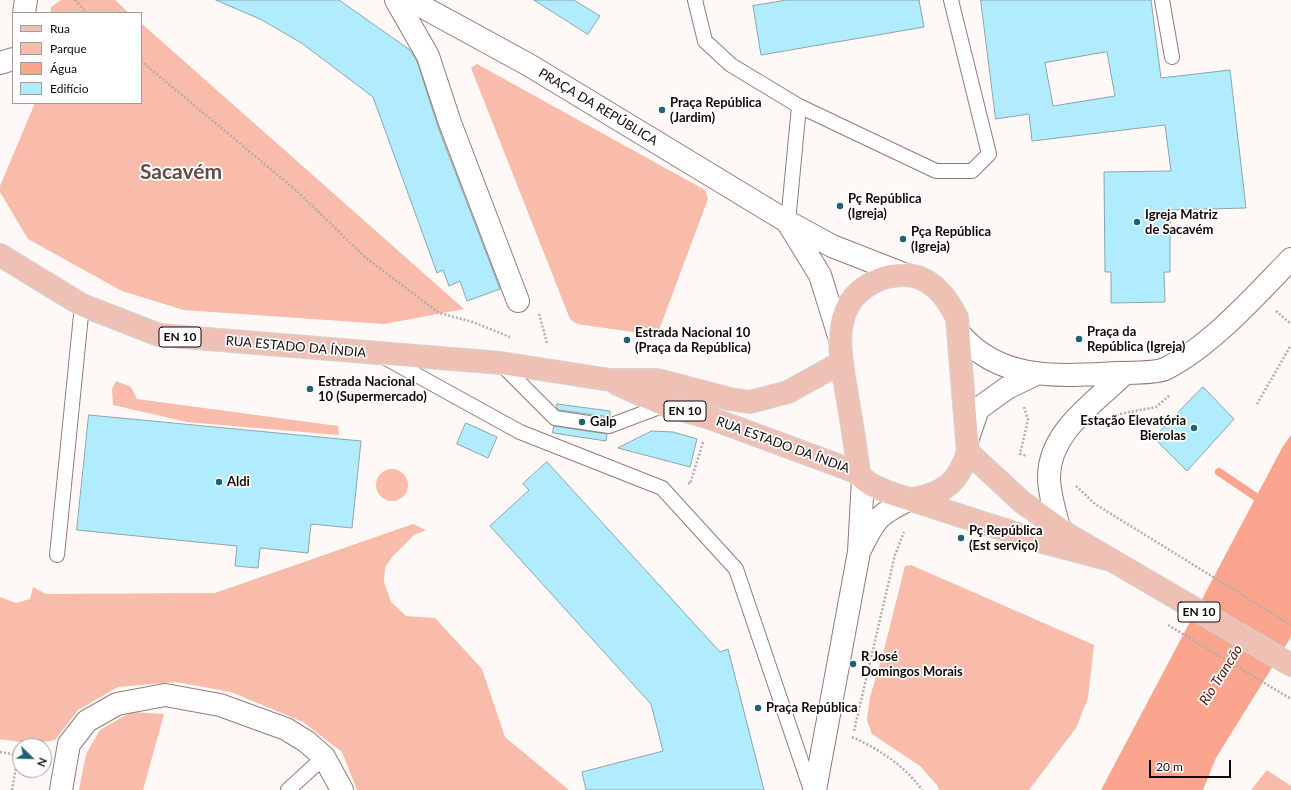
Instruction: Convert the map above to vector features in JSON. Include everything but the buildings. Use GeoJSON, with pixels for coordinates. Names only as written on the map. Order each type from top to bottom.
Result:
{"type":"FeatureCollection","features":[{"type":"Feature","properties":{"kind":"main road","name":"RUA ESTADO DA ÍNDIA"},"geometry":{"type":"LineString","coordinates":[[0,255],[82,305],[159,335],[500,363],[610,380],[658,380],[730,400],[750,402],[788,392],[842,362]]}},
{"type":"Feature","properties":{"kind":"main road","name":"PRAÇA DA REPÚBLICA"},"geometry":{"type":"LineString","coordinates":[[861,476],[842,362],[840,336],[844,312],[856,293],[876,280],[890,276],[906,275],[923,280],[937,288],[950,302],[958,326]]}},
{"type":"Feature","properties":{"kind":"main road"},"geometry":{"type":"LineString","coordinates":[[912,499],[934,495],[944,489],[963,467],[968,445],[962,394],[958,326]]}},
{"type":"Feature","properties":{"kind":"main road","name":"RUA ESTADO DA ÍNDIA"},"geometry":{"type":"LineString","coordinates":[[610,380],[665,405],[710,418],[861,476],[874,486],[1042,542],[1107,559]]}},
{"type":"Feature","properties":{"kind":"main road","name":"EN 10"},"geometry":{"type":"LineString","coordinates":[[968,445],[1022,502],[1059,528],[1107,559],[1291,665]]}},
{"type":"Feature","properties":{"kind":"street"},"geometry":{"type":"LineString","coordinates":[[24,12],[26,0]]}},
{"type":"Feature","properties":{"kind":"street"},"geometry":{"type":"LineString","coordinates":[[396,0],[428,56],[450,123],[518,301]]}},
{"type":"Feature","properties":{"kind":"street","name":"PRAÇA DA REPÚBLICA"},"geometry":{"type":"LineString","coordinates":[[405,0],[421,6],[529,65],[788,222],[832,246],[906,275]]}},
{"type":"Feature","properties":{"kind":"street"},"geometry":{"type":"LineString","coordinates":[[0,63],[12,59]]}},
{"type":"Feature","properties":{"kind":"street","name":"PRAÇA DA REPÚBLICA"},"geometry":{"type":"LineString","coordinates":[[788,222],[820,275],[840,336]]}},
{"type":"Feature","properties":{"kind":"street"},"geometry":{"type":"LineString","coordinates":[[958,326],[967,342],[986,357],[999,364],[1036,374],[1126,373],[1163,370],[1194,352],[1291,259]]}},
{"type":"Feature","properties":{"kind":"street"},"geometry":{"type":"LineString","coordinates":[[1059,528],[1051,494],[1050,476],[1050,462],[1056,446],[1075,419],[1126,373]]}},
{"type":"Feature","properties":{"kind":"street"},"geometry":{"type":"LineString","coordinates":[[968,445],[978,409],[1007,388],[1036,374]]}},
{"type":"Feature","properties":{"kind":"street"},"geometry":{"type":"LineString","coordinates":[[815,790],[859,552],[861,476]]}},
{"type":"Feature","properties":{"kind":"street"},"geometry":{"type":"LineString","coordinates":[[859,552],[870,529],[883,512],[912,499]]}},
{"type":"Feature","properties":{"kind":"street"},"geometry":{"type":"LineString","coordinates":[[61,790],[69,744],[87,721],[117,704],[165,694],[220,704],[286,729],[307,742],[324,757],[342,790]]}},
{"type":"Feature","properties":{"kind":"lane"},"geometry":{"type":"LineString","coordinates":[[695,0],[705,41],[731,65],[799,106],[936,171],[972,171],[989,154],[951,0]]}},
{"type":"Feature","properties":{"kind":"lane"},"geometry":{"type":"LineString","coordinates":[[1162,0],[1172,58]]}},
{"type":"Feature","properties":{"kind":"lane"},"geometry":{"type":"LineString","coordinates":[[788,222],[799,106]]}},
{"type":"Feature","properties":{"kind":"lane"},"geometry":{"type":"LineString","coordinates":[[57,555],[82,305]]}},
{"type":"Feature","properties":{"kind":"lane"},"geometry":{"type":"LineString","coordinates":[[380,354],[520,432],[662,488],[736,569],[812,790]]}},
{"type":"Feature","properties":{"kind":"lane"},"geometry":{"type":"LineString","coordinates":[[500,363],[555,418],[609,426],[665,405]]}},
{"type":"Feature","properties":{"kind":"lane"},"geometry":{"type":"LineString","coordinates":[[288,790],[324,757]]}},
{"type":"Feature","properties":{"kind":"path"},"geometry":{"type":"LineString","coordinates":[[75,0],[86,12]]}},
{"type":"Feature","properties":{"kind":"path"},"geometry":{"type":"LineString","coordinates":[[142,62],[298,192],[366,258],[440,313],[473,322],[514,339]]}},
{"type":"Feature","properties":{"kind":"path"},"geometry":{"type":"LineString","coordinates":[[1257,404],[1291,344]]}},
{"type":"Feature","properties":{"kind":"path"},"geometry":{"type":"LineString","coordinates":[[1114,414],[1156,407],[1173,392]]}},
{"type":"Feature","properties":{"kind":"path"},"geometry":{"type":"LineString","coordinates":[[1022,401],[1028,420],[1020,454],[1032,457]]}},
{"type":"Feature","properties":{"kind":"path"},"geometry":{"type":"LineString","coordinates":[[683,482],[690,484],[710,418]]}},
{"type":"Feature","properties":{"kind":"path"},"geometry":{"type":"LineString","coordinates":[[1075,481],[1076,488],[1094,504],[1291,625]]}},
{"type":"Feature","properties":{"kind":"path"},"geometry":{"type":"LineString","coordinates":[[905,530],[895,555],[852,737],[874,747],[896,763],[915,780],[922,790]]}},
{"type":"Feature","properties":{"kind":"path"},"geometry":{"type":"LineString","coordinates":[[1161,621],[1291,699]]}},
{"type":"Feature","properties":{"kind":"path"},"geometry":{"type":"LineString","coordinates":[[0,752],[18,755],[12,790]]}},
{"type":"Feature","properties":{"kind":"green space"},"geometry":{"type":"Polygon","coordinates":[[[61,0],[115,0],[128,12],[51,12],[51,7],[61,0]]]}},
{"type":"Feature","properties":{"kind":"green space"},"geometry":{"type":"Polygon","coordinates":[[[142,24],[464,309],[384,324],[184,310],[122,291],[28,239],[0,192],[0,186],[35,104],[142,104],[142,24]]]}},
{"type":"Feature","properties":{"kind":"green space"},"geometry":{"type":"Polygon","coordinates":[[[477,64],[705,190],[708,199],[659,330],[654,335],[577,324],[570,319],[471,68],[477,64]]]}},
{"type":"Feature","properties":{"kind":"green space"},"geometry":{"type":"Polygon","coordinates":[[[116,381],[131,387],[137,399],[338,426],[339,435],[187,422],[113,405],[112,389],[116,381]]]}},
{"type":"Feature","properties":{"kind":"green space"},"geometry":{"type":"Polygon","coordinates":[[[389,469],[395,469],[404,473],[408,485],[404,497],[395,501],[389,501],[380,497],[376,488],[376,482],[380,473],[389,469]]]}},
{"type":"Feature","properties":{"kind":"green space"},"geometry":{"type":"Polygon","coordinates":[[[413,524],[426,530],[414,535],[392,557],[385,568],[384,582],[391,602],[406,616],[435,618],[482,669],[505,737],[569,790],[357,790],[342,752],[303,722],[231,692],[176,682],[118,687],[78,710],[55,740],[52,741],[52,738],[12,738],[12,741],[0,739],[0,597],[16,603],[30,599],[33,587],[46,594],[215,593],[413,524]]]}},
{"type":"Feature","properties":{"kind":"green space"},"geometry":{"type":"Polygon","coordinates":[[[911,565],[1094,645],[1088,698],[1076,728],[1029,790],[939,790],[937,785],[920,766],[872,734],[867,720],[870,697],[884,650],[905,566],[911,565]]]}},
{"type":"Feature","properties":{"kind":"green space"},"geometry":{"type":"Polygon","coordinates":[[[131,712],[164,714],[143,790],[79,790],[86,754],[100,730],[131,712]]]}},
{"type":"Feature","properties":{"kind":"green space"},"geometry":{"type":"Polygon","coordinates":[[[1267,770],[1291,786],[1291,790],[1251,790],[1267,770]]]}},
{"type":"Feature","properties":{"kind":"water","name":"Rio Trancão"},"geometry":{"type":"Polygon","coordinates":[[[1291,435],[1291,637],[1216,758],[1203,790],[1101,790],[1283,446],[1291,435]]]}},
{"type":"Feature","properties":{"kind":"waterway"},"geometry":{"type":"LineString","coordinates":[[1219,472],[1265,503]]}},
{"type":"Feature","properties":{"kind":"place","name":"Praça República (Jardim)"},"geometry":{"type":"Point","coordinates":[662,110]}},
{"type":"Feature","properties":{"kind":"place","name":"Pç República (Igreja)"},"geometry":{"type":"Point","coordinates":[840,206]}},
{"type":"Feature","properties":{"kind":"place","name":"Igreja Matriz de Sacavém"},"geometry":{"type":"Point","coordinates":[1137,222]}},
{"type":"Feature","properties":{"kind":"place","name":"Pça República (Igreja)"},"geometry":{"type":"Point","coordinates":[903,239]}},
{"type":"Feature","properties":{"kind":"place","name":"Praça da República (Igreja)"},"geometry":{"type":"Point","coordinates":[1079,339]}},
{"type":"Feature","properties":{"kind":"place","name":"Estrada Nacional 10 (Praça da República)"},"geometry":{"type":"Point","coordinates":[627,340]}},
{"type":"Feature","properties":{"kind":"place","name":"Estrada Nacional 10 (Supermercado)"},"geometry":{"type":"Point","coordinates":[310,389]}},
{"type":"Feature","properties":{"kind":"place","name":"Galp"},"geometry":{"type":"Point","coordinates":[582,422]}},
{"type":"Feature","properties":{"kind":"place","name":"Estação Elevatória Bierolas"},"geometry":{"type":"Point","coordinates":[1194,428]}},
{"type":"Feature","properties":{"kind":"place","name":"Aldi"},"geometry":{"type":"Point","coordinates":[219,482]}},
{"type":"Feature","properties":{"kind":"place","name":"Pç República (Est serviço)"},"geometry":{"type":"Point","coordinates":[961,538]}},
{"type":"Feature","properties":{"kind":"place","name":"R José Domingos Morais"},"geometry":{"type":"Point","coordinates":[853,664]}},
{"type":"Feature","properties":{"kind":"place","name":"Praça República"},"geometry":{"type":"Point","coordinates":[758,708]}},
{"type":"Feature","properties":{"kind":"district","name":"Sacavém"},"geometry":{"type":"Point","coordinates":[181,172]}}]}
